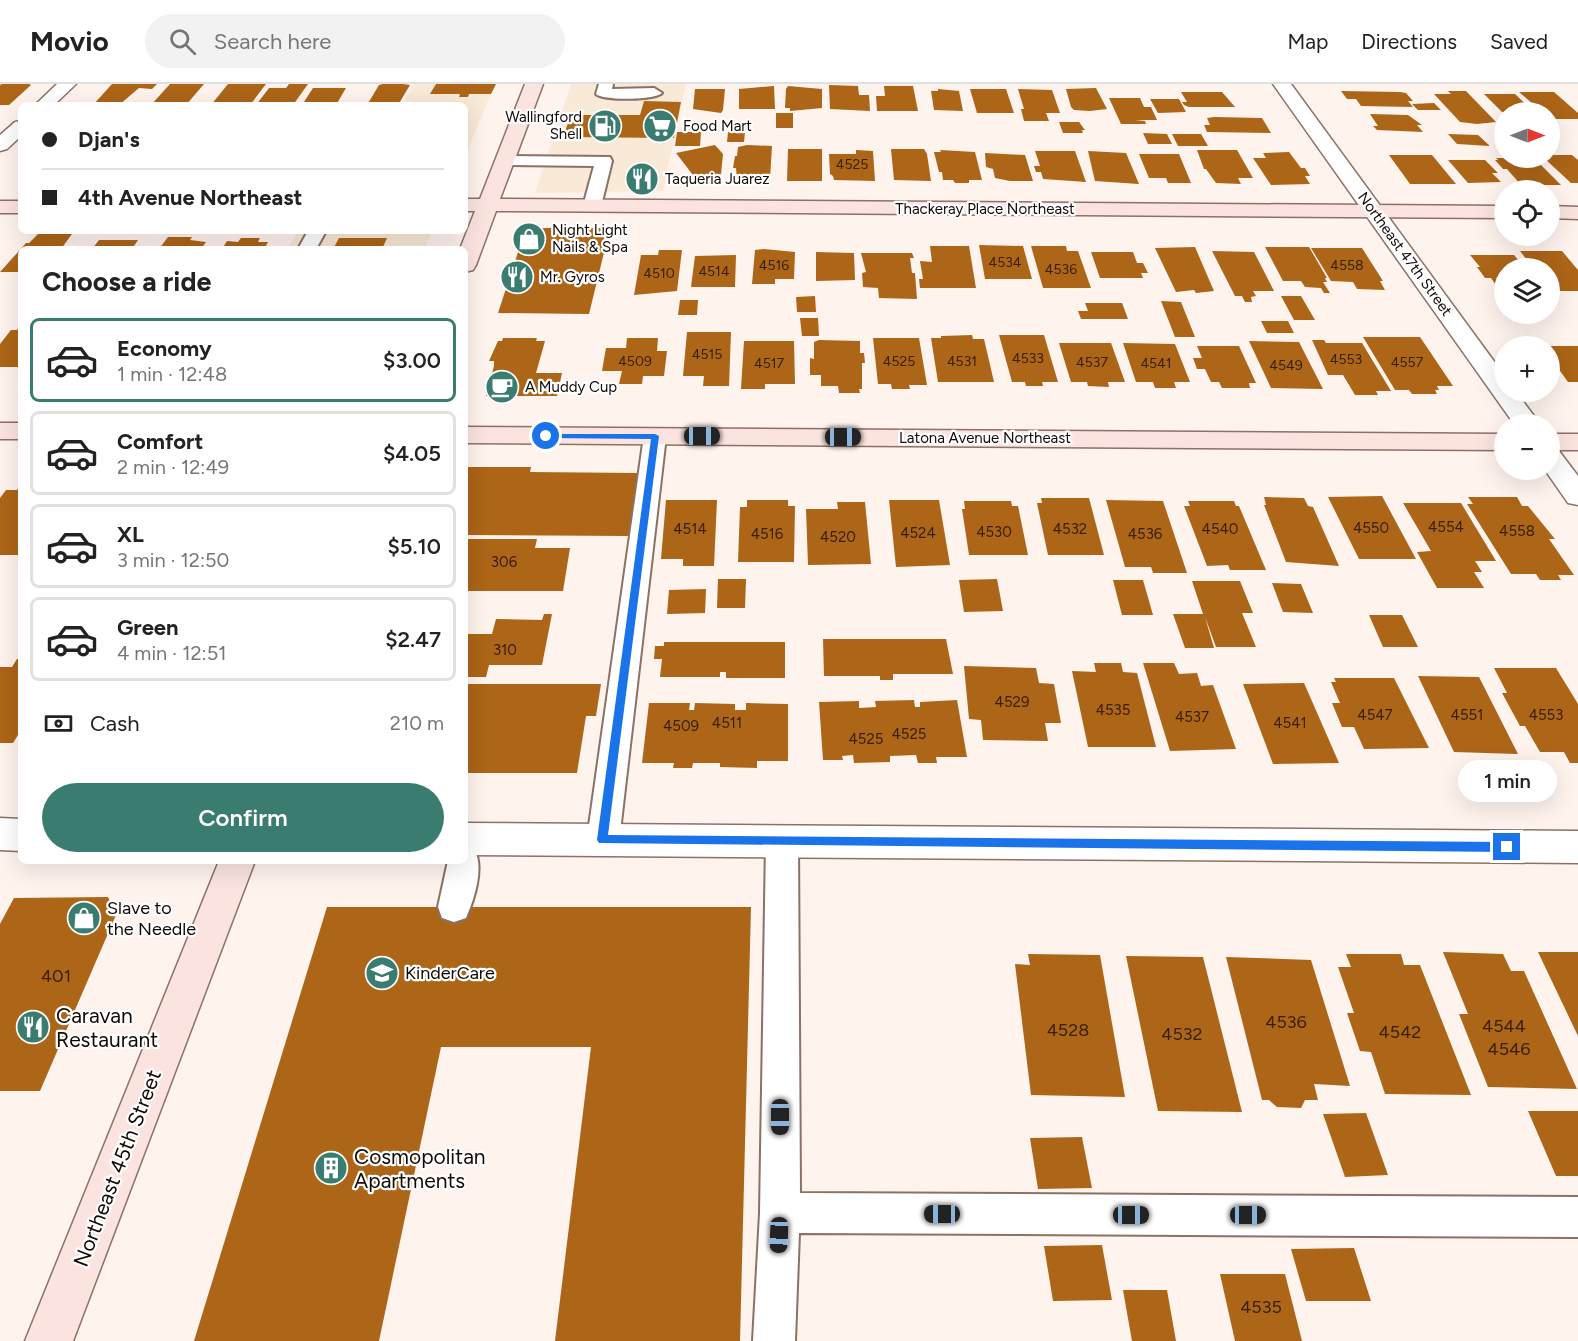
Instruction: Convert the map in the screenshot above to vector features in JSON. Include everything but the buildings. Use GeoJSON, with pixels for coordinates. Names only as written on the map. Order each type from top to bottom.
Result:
{"type":"FeatureCollection","features":[{"type":"Feature","properties":{"kind":"street"},"geometry":{"type":"LineString","coordinates":[[47,102],[67,84]]}},
{"type":"Feature","properties":{"kind":"street"},"geometry":{"type":"LineString","coordinates":[[468,257],[534,84]]}},
{"type":"Feature","properties":{"kind":"street","name":"Northeast 47th Street"},"geometry":{"type":"LineString","coordinates":[[1282,84],[1520,414]]}},
{"type":"Feature","properties":{"kind":"street"},"geometry":{"type":"LineString","coordinates":[[0,145],[18,129]]}},
{"type":"Feature","properties":{"kind":"street","name":"Thackeray Place Northeast"},"geometry":{"type":"LineString","coordinates":[[468,205],[1494,212]]}},
{"type":"Feature","properties":{"kind":"street"},"geometry":{"type":"LineString","coordinates":[[0,207],[18,207]]}},
{"type":"Feature","properties":{"kind":"street"},"geometry":{"type":"LineString","coordinates":[[1560,213],[1578,213]]}},
{"type":"Feature","properties":{"kind":"street"},"geometry":{"type":"LineString","coordinates":[[0,431],[18,431]]}},
{"type":"Feature","properties":{"kind":"street","name":"Latona Avenue Northeast"},"geometry":{"type":"LineString","coordinates":[[468,435],[1494,442]]}},
{"type":"Feature","properties":{"kind":"street"},"geometry":{"type":"LineString","coordinates":[[1560,442],[1578,442]]}},
{"type":"Feature","properties":{"kind":"street"},"geometry":{"type":"LineString","coordinates":[[1560,471],[1578,496]]}},
{"type":"Feature","properties":{"kind":"street"},"geometry":{"type":"LineString","coordinates":[[0,834],[18,835]]}},
{"type":"Feature","properties":{"kind":"street"},"geometry":{"type":"LineString","coordinates":[[468,849],[603,840],[1578,847]]}},
{"type":"Feature","properties":{"kind":"street","name":"Northeast 45th Street"},"geometry":{"type":"LineString","coordinates":[[49,1341],[236,864]]}},
{"type":"Feature","properties":{"kind":"lane"},"geometry":{"type":"LineString","coordinates":[[606,84],[604,94],[654,93]]}},
{"type":"Feature","properties":{"kind":"lane"},"geometry":{"type":"LineString","coordinates":[[505,161],[604,161],[592,206]]}},
{"type":"Feature","properties":{"kind":"lane"},"geometry":{"type":"LineString","coordinates":[[603,840],[655,436]]}},
{"type":"Feature","properties":{"kind":"lane"},"geometry":{"type":"LineString","coordinates":[[774,1341],[780,1213],[782,842]]}},
{"type":"Feature","properties":{"kind":"lane"},"geometry":{"type":"LineString","coordinates":[[454,907],[463,864]]}},
{"type":"Feature","properties":{"kind":"lane"},"geometry":{"type":"LineString","coordinates":[[780,1213],[1578,1217]]}},
{"type":"Feature","properties":{"kind":"shaded area"},"geometry":{"type":"Polygon","coordinates":[[[414,84],[495,84],[468,149],[468,102],[404,102],[414,84]]]}},
{"type":"Feature","properties":{"kind":"shaded area"},"geometry":{"type":"Polygon","coordinates":[[[571,84],[686,84],[663,191],[535,193],[571,84]]]}},
{"type":"Feature","properties":{"kind":"shaded area"},"geometry":{"type":"Polygon","coordinates":[[[296,234],[431,234],[426,246],[289,246],[296,234]]]}},
{"type":"Feature","properties":{"kind":"place","name":"Wallingford Shell"},"geometry":{"type":"Point","coordinates":[605,126]}},
{"type":"Feature","properties":{"kind":"place","name":"Food Mart"},"geometry":{"type":"Point","coordinates":[660,126]}},
{"type":"Feature","properties":{"kind":"place","name":"Taqueria Juarez"},"geometry":{"type":"Point","coordinates":[642,179]}},
{"type":"Feature","properties":{"kind":"place","name":"Night Light Nails & Spa"},"geometry":{"type":"Point","coordinates":[529,239]}},
{"type":"Feature","properties":{"kind":"place","name":"Mr. Gyros"},"geometry":{"type":"Point","coordinates":[517,277]}},
{"type":"Feature","properties":{"kind":"place","name":"A Muddy Cup"},"geometry":{"type":"Point","coordinates":[502,387]}},
{"type":"Feature","properties":{"kind":"place","name":"Slave to the Needle"},"geometry":{"type":"Point","coordinates":[84,918]}},
{"type":"Feature","properties":{"kind":"place","name":"KinderCare"},"geometry":{"type":"Point","coordinates":[382,973]}},
{"type":"Feature","properties":{"kind":"place","name":"Caravan Restaurant"},"geometry":{"type":"Point","coordinates":[33,1027]}},
{"type":"Feature","properties":{"kind":"place","name":"Cosmopolitan Apartments"},"geometry":{"type":"Point","coordinates":[331,1168]}},
{"type":"Feature","properties":{"kind":"route"},"geometry":{"type":"LineString","coordinates":[[546,436],[655,436],[603,840],[1507,847]]}}]}
